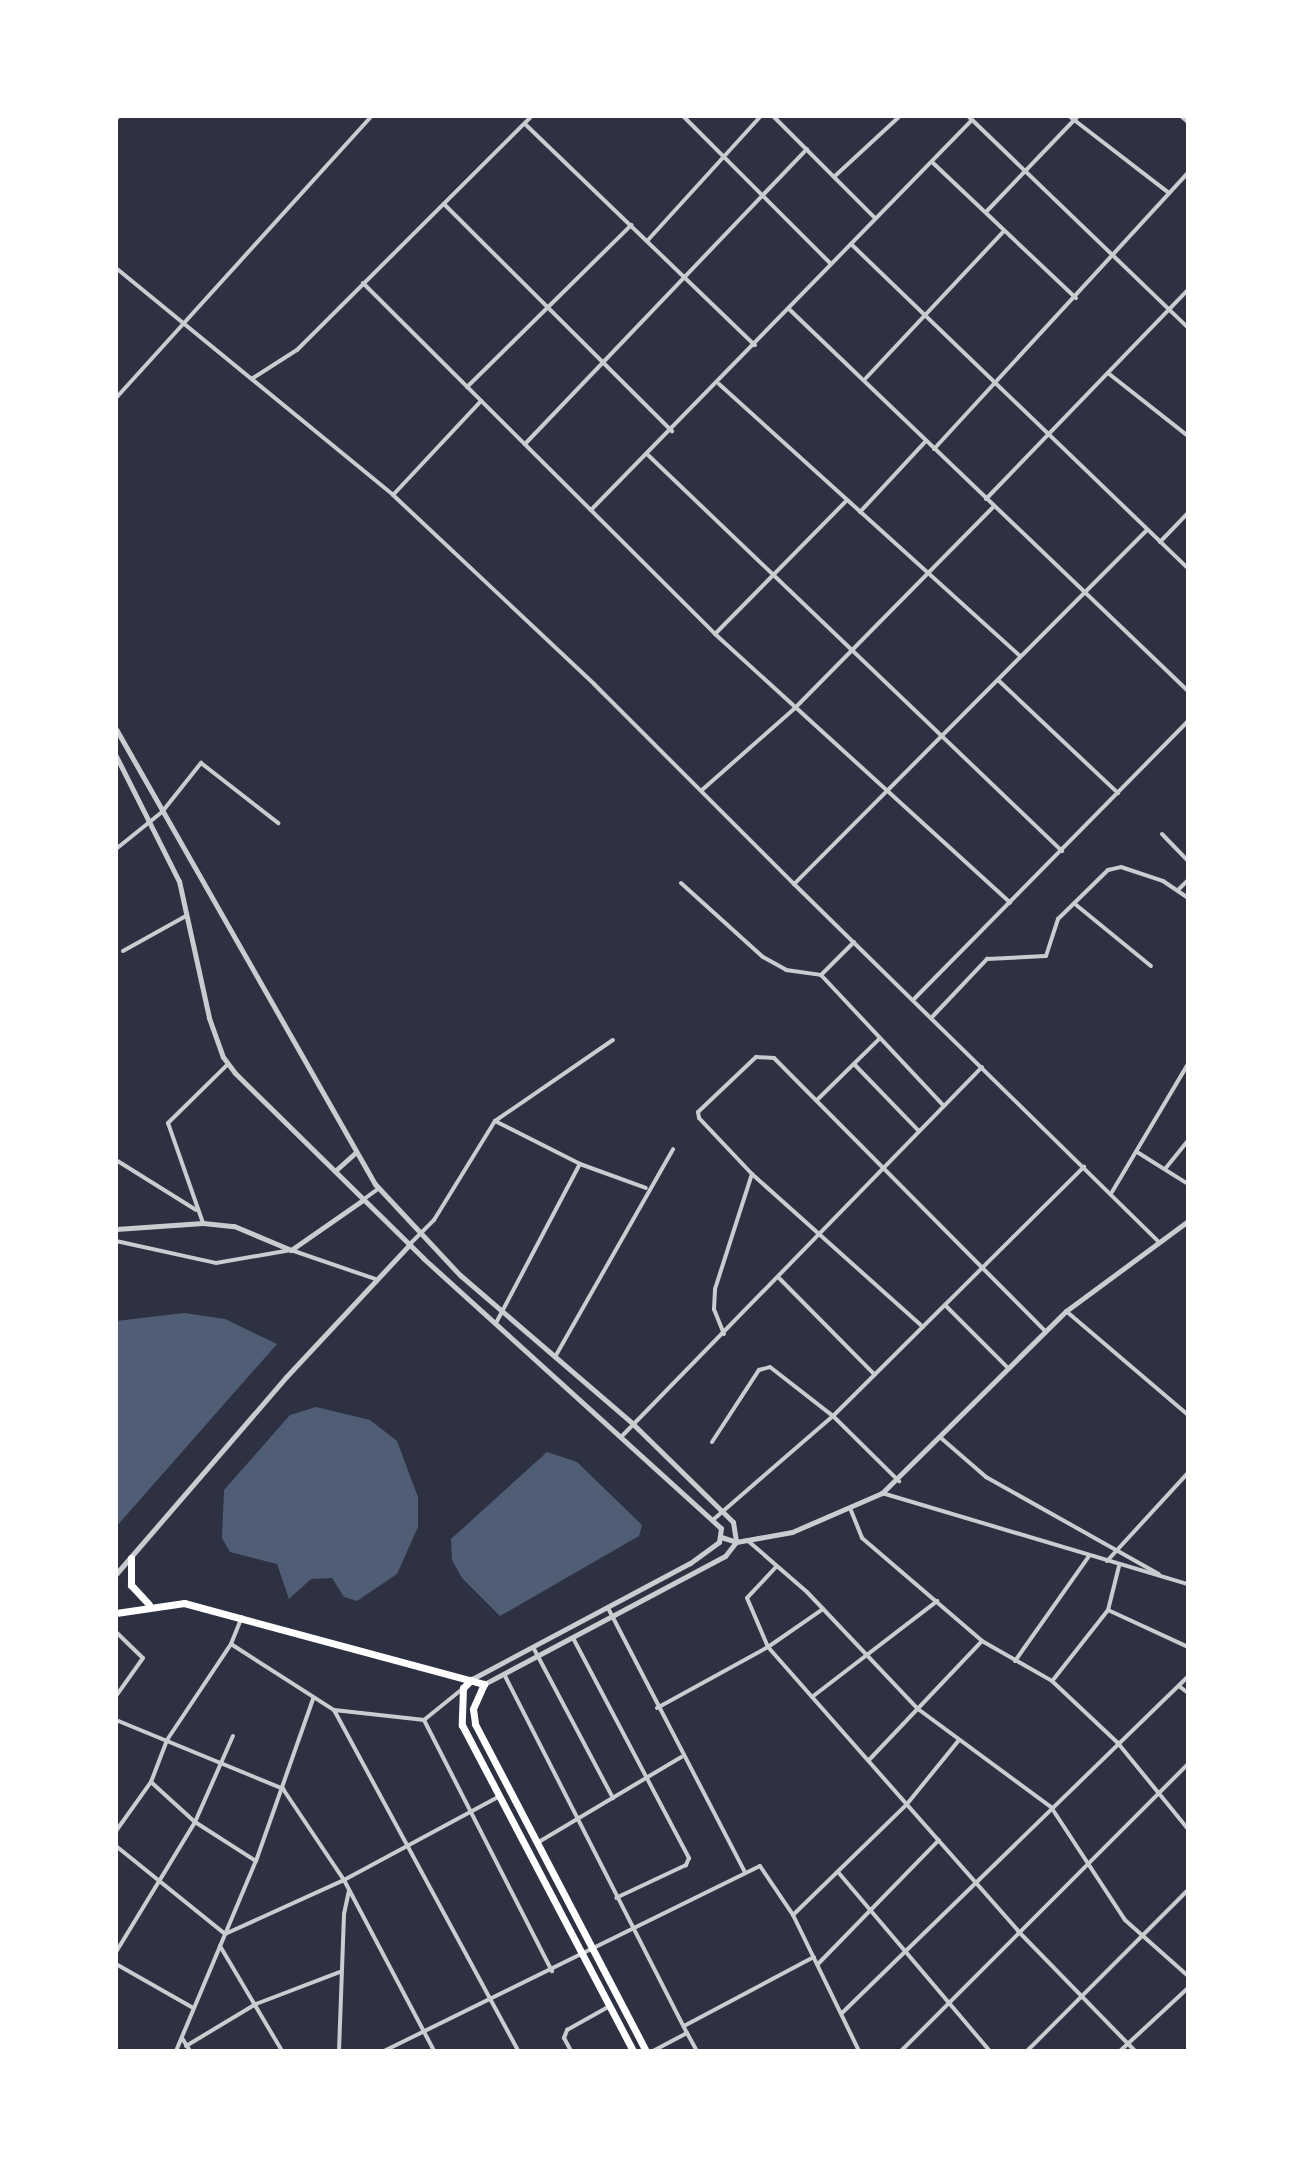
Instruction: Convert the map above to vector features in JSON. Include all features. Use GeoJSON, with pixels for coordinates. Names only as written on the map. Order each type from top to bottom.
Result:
{"type":"FeatureCollection","features":[{"type":"Feature","properties":{"kind":"highway"},"geometry":{"type":"LineString","coordinates":[[131,1558],[131,1585],[150,1604]]}},
{"type":"Feature","properties":{"kind":"highway"},"geometry":{"type":"LineString","coordinates":[[116,1613],[177,1601],[432,1667],[484,1684],[477,1695],[475,1724],[646,2051]]}},
{"type":"Feature","properties":{"kind":"highway"},"geometry":{"type":"LineString","coordinates":[[472,1679],[463,1688],[462,1725],[633,2051]]}},
{"type":"Feature","properties":{"kind":"street"},"geometry":{"type":"LineString","coordinates":[[116,398],[372,116]]}},
{"type":"Feature","properties":{"kind":"street"},"geometry":{"type":"LineString","coordinates":[[253,378],[297,350],[532,116]]}},
{"type":"Feature","properties":{"kind":"street"},"geometry":{"type":"LineString","coordinates":[[683,116],[831,264]]}},
{"type":"Feature","properties":{"kind":"street"},"geometry":{"type":"LineString","coordinates":[[648,240],[761,116]]}},
{"type":"Feature","properties":{"kind":"street"},"geometry":{"type":"LineString","coordinates":[[773,116],[875,218]]}},
{"type":"Feature","properties":{"kind":"street"},"geometry":{"type":"LineString","coordinates":[[779,123],[786,116]]}},
{"type":"Feature","properties":{"kind":"street"},"geometry":{"type":"LineString","coordinates":[[835,176],[900,116]]}},
{"type":"Feature","properties":{"kind":"street"},"geometry":{"type":"LineString","coordinates":[[1069,116],[1076,118],[1169,193]]}},
{"type":"Feature","properties":{"kind":"street"},"geometry":{"type":"LineString","coordinates":[[1181,116],[1188,122]]}},
{"type":"Feature","properties":{"kind":"street"},"geometry":{"type":"LineString","coordinates":[[591,510],[719,384],[932,162],[970,118],[1188,328]]}},
{"type":"Feature","properties":{"kind":"street"},"geometry":{"type":"LineString","coordinates":[[985,213],[1076,118]]}},
{"type":"Feature","properties":{"kind":"street"},"geometry":{"type":"LineString","coordinates":[[525,124],[755,345]]}},
{"type":"Feature","properties":{"kind":"street"},"geometry":{"type":"LineString","coordinates":[[525,444],[807,149]]}},
{"type":"Feature","properties":{"kind":"street"},"geometry":{"type":"LineString","coordinates":[[932,162],[1076,298]]}},
{"type":"Feature","properties":{"kind":"street"},"geometry":{"type":"LineString","coordinates":[[934,449],[1188,173]]}},
{"type":"Feature","properties":{"kind":"street"},"geometry":{"type":"LineString","coordinates":[[443,204],[672,431]]}},
{"type":"Feature","properties":{"kind":"street"},"geometry":{"type":"LineString","coordinates":[[467,387],[631,225]]}},
{"type":"Feature","properties":{"kind":"street"},"geometry":{"type":"LineString","coordinates":[[866,378],[1003,232]]}},
{"type":"Feature","properties":{"kind":"street"},"geometry":{"type":"LineString","coordinates":[[851,244],[922,317],[1188,568]]}},
{"type":"Feature","properties":{"kind":"street"},"geometry":{"type":"LineString","coordinates":[[116,268],[393,495],[915,998],[1159,1242]]}},
{"type":"Feature","properties":{"kind":"street"},"geometry":{"type":"LineString","coordinates":[[363,283],[715,634],[886,793],[1010,902]]}},
{"type":"Feature","properties":{"kind":"street"},"geometry":{"type":"LineString","coordinates":[[986,499],[1188,290]]}},
{"type":"Feature","properties":{"kind":"street"},"geometry":{"type":"LineString","coordinates":[[790,310],[866,378],[993,507],[1188,691]]}},
{"type":"Feature","properties":{"kind":"street"},"geometry":{"type":"LineString","coordinates":[[1108,373],[1188,436]]}},
{"type":"Feature","properties":{"kind":"street"},"geometry":{"type":"LineString","coordinates":[[719,384],[1020,656]]}},
{"type":"Feature","properties":{"kind":"street"},"geometry":{"type":"LineString","coordinates":[[393,495],[481,401]]}},
{"type":"Feature","properties":{"kind":"street"},"geometry":{"type":"LineString","coordinates":[[860,512],[926,441]]}},
{"type":"Feature","properties":{"kind":"street"},"geometry":{"type":"LineString","coordinates":[[648,455],[1062,851]]}},
{"type":"Feature","properties":{"kind":"street"},"geometry":{"type":"LineString","coordinates":[[715,634],[847,500]]}},
{"type":"Feature","properties":{"kind":"street"},"geometry":{"type":"LineString","coordinates":[[702,791],[794,709],[993,507]]}},
{"type":"Feature","properties":{"kind":"street"},"geometry":{"type":"LineString","coordinates":[[1160,542],[1188,513]]}},
{"type":"Feature","properties":{"kind":"street"},"geometry":{"type":"LineString","coordinates":[[794,884],[1147,530]]}},
{"type":"Feature","properties":{"kind":"street"},"geometry":{"type":"LineString","coordinates":[[998,680],[1118,793]]}},
{"type":"Feature","properties":{"kind":"street"},"geometry":{"type":"LineString","coordinates":[[915,998],[1188,721]]}},
{"type":"Feature","properties":{"kind":"street"},"geometry":{"type":"LineString","coordinates":[[116,729],[303,1051],[378,1189],[460,1275],[633,1424],[725,1510],[736,1542]]}},
{"type":"Feature","properties":{"kind":"street"},"geometry":{"type":"LineString","coordinates":[[116,756],[179,881],[204,999],[228,1064],[363,1200],[452,1284],[714,1519],[721,1537]]}},
{"type":"Feature","properties":{"kind":"street"},"geometry":{"type":"LineString","coordinates":[[116,849],[162,812],[204,763],[278,823]]}},
{"type":"Feature","properties":{"kind":"street"},"geometry":{"type":"LineString","coordinates":[[1162,834],[1188,861]]}},
{"type":"Feature","properties":{"kind":"street"},"geometry":{"type":"LineString","coordinates":[[933,1016],[987,959],[1046,956],[1058,919],[1117,868],[1179,889],[1188,898]]}},
{"type":"Feature","properties":{"kind":"street"},"geometry":{"type":"LineString","coordinates":[[1179,889],[1188,880]]}},
{"type":"Feature","properties":{"kind":"street"},"geometry":{"type":"LineString","coordinates":[[681,883],[763,957],[786,970],[821,975],[943,1105]]}},
{"type":"Feature","properties":{"kind":"street"},"geometry":{"type":"LineString","coordinates":[[1075,904],[1151,966]]}},
{"type":"Feature","properties":{"kind":"street"},"geometry":{"type":"LineString","coordinates":[[123,951],[188,914]]}},
{"type":"Feature","properties":{"kind":"street"},"geometry":{"type":"LineString","coordinates":[[821,975],[854,942]]}},
{"type":"Feature","properties":{"kind":"street"},"geometry":{"type":"LineString","coordinates":[[817,1100],[880,1038]]}},
{"type":"Feature","properties":{"kind":"street"},"geometry":{"type":"LineString","coordinates":[[116,1574],[375,1279],[421,1235],[495,1121],[613,1040]]}},
{"type":"Feature","properties":{"kind":"street"},"geometry":{"type":"LineString","coordinates":[[923,1327],[823,1232],[752,1174],[698,1112],[765,1054],[817,1100],[1045,1331]]}},
{"type":"Feature","properties":{"kind":"street"},"geometry":{"type":"LineString","coordinates":[[203,1223],[168,1123],[228,1064]]}},
{"type":"Feature","properties":{"kind":"street"},"geometry":{"type":"LineString","coordinates":[[854,1064],[919,1131]]}},
{"type":"Feature","properties":{"kind":"street"},"geometry":{"type":"LineString","coordinates":[[1112,1192],[1188,1064]]}},
{"type":"Feature","properties":{"kind":"street"},"geometry":{"type":"LineString","coordinates":[[623,1435],[982,1067]]}},
{"type":"Feature","properties":{"kind":"street"},"geometry":{"type":"LineString","coordinates":[[495,1121],[580,1164],[647,1188]]}},
{"type":"Feature","properties":{"kind":"street"},"geometry":{"type":"LineString","coordinates":[[1165,1169],[1188,1141]]}},
{"type":"Feature","properties":{"kind":"street"},"geometry":{"type":"LineString","coordinates":[[555,1357],[647,1188],[673,1149]]}},
{"type":"Feature","properties":{"kind":"street"},"geometry":{"type":"LineString","coordinates":[[335,1171],[356,1152]]}},
{"type":"Feature","properties":{"kind":"street"},"geometry":{"type":"LineString","coordinates":[[1137,1152],[1188,1184]]}},
{"type":"Feature","properties":{"kind":"street"},"geometry":{"type":"LineString","coordinates":[[116,1160],[199,1211]]}},
{"type":"Feature","properties":{"kind":"street"},"geometry":{"type":"LineString","coordinates":[[496,1323],[580,1164]]}},
{"type":"Feature","properties":{"kind":"street"},"geometry":{"type":"LineString","coordinates":[[714,1519],[833,1416],[1084,1167]]}},
{"type":"Feature","properties":{"kind":"street"},"geometry":{"type":"LineString","coordinates":[[724,1334],[714,1309],[715,1289],[752,1174]]}},
{"type":"Feature","properties":{"kind":"street"},"geometry":{"type":"LineString","coordinates":[[116,1241],[216,1263],[291,1250],[378,1189]]}},
{"type":"Feature","properties":{"kind":"street"},"geometry":{"type":"LineString","coordinates":[[721,1537],[736,1542],[792,1532],[882,1493],[899,1481],[1066,1311],[1188,1221]]}},
{"type":"Feature","properties":{"kind":"street"},"geometry":{"type":"LineString","coordinates":[[116,1229],[203,1223],[234,1226],[291,1250],[375,1279]]}},
{"type":"Feature","properties":{"kind":"street"},"geometry":{"type":"LineString","coordinates":[[452,1284],[460,1275]]}},
{"type":"Feature","properties":{"kind":"street"},"geometry":{"type":"LineString","coordinates":[[779,1278],[875,1375]]}},
{"type":"Feature","properties":{"kind":"street"},"geometry":{"type":"LineString","coordinates":[[945,1305],[1008,1368]]}},
{"type":"Feature","properties":{"kind":"street"},"geometry":{"type":"LineString","coordinates":[[1066,1311],[1186,1413],[1188,1405]]}},
{"type":"Feature","properties":{"kind":"street"},"geometry":{"type":"LineString","coordinates":[[712,1442],[765,1368],[833,1416],[899,1481]]}},
{"type":"Feature","properties":{"kind":"street"},"geometry":{"type":"LineString","coordinates":[[565,1384],[573,1373]]}},
{"type":"Feature","properties":{"kind":"street"},"geometry":{"type":"LineString","coordinates":[[941,1438],[986,1477],[1166,1578]]}},
{"type":"Feature","properties":{"kind":"street"},"geometry":{"type":"LineString","coordinates":[[664,1472],[674,1462]]}},
{"type":"Feature","properties":{"kind":"street"},"geometry":{"type":"LineString","coordinates":[[1107,1561],[1188,1473]]}},
{"type":"Feature","properties":{"kind":"street"},"geometry":{"type":"LineString","coordinates":[[882,1493],[1188,1584]]}},
{"type":"Feature","properties":{"kind":"street"},"geometry":{"type":"LineString","coordinates":[[850,1508],[862,1538],[982,1641],[1052,1681],[1117,1742],[1188,1829]]}},
{"type":"Feature","properties":{"kind":"street"},"geometry":{"type":"LineString","coordinates":[[472,1679],[690,1563],[721,1537]]}},
{"type":"Feature","properties":{"kind":"street"},"geometry":{"type":"LineString","coordinates":[[747,1540],[823,1609],[918,1709],[1051,1807],[1125,1920],[1145,1934],[1188,1976]]}},
{"type":"Feature","properties":{"kind":"street"},"geometry":{"type":"LineString","coordinates":[[484,1684],[725,1556],[736,1542]]}},
{"type":"Feature","properties":{"kind":"street"},"geometry":{"type":"LineString","coordinates":[[1015,1661],[1089,1556]]}},
{"type":"Feature","properties":{"kind":"street"},"geometry":{"type":"LineString","coordinates":[[1052,1681],[1108,1610],[1119,1565]]}},
{"type":"Feature","properties":{"kind":"street"},"geometry":{"type":"LineString","coordinates":[[776,1567],[747,1598],[768,1647],[1018,1931],[1079,1998],[1135,2051]]}},
{"type":"Feature","properties":{"kind":"street"},"geometry":{"type":"LineString","coordinates":[[812,1697],[869,1658],[937,1601]]}},
{"type":"Feature","properties":{"kind":"street"},"geometry":{"type":"LineString","coordinates":[[608,1608],[681,1757],[745,1872]]}},
{"type":"Feature","properties":{"kind":"street"},"geometry":{"type":"LineString","coordinates":[[657,1708],[768,1647],[823,1609]]}},
{"type":"Feature","properties":{"kind":"street"},"geometry":{"type":"LineString","coordinates":[[1108,1610],[1188,1647]]}},
{"type":"Feature","properties":{"kind":"street"},"geometry":{"type":"LineString","coordinates":[[116,1831],[151,1782],[167,1740],[231,1644],[243,1617]]}},
{"type":"Feature","properties":{"kind":"street"},"geometry":{"type":"LineString","coordinates":[[116,1632],[143,1658],[116,1696]]}},
{"type":"Feature","properties":{"kind":"street"},"geometry":{"type":"LineString","coordinates":[[573,1638],[689,1861],[616,1898]]}},
{"type":"Feature","properties":{"kind":"street"},"geometry":{"type":"LineString","coordinates":[[869,1760],[982,1641]]}},
{"type":"Feature","properties":{"kind":"street"},"geometry":{"type":"LineString","coordinates":[[231,1644],[334,1710],[424,1720],[463,1688]]}},
{"type":"Feature","properties":{"kind":"street"},"geometry":{"type":"LineString","coordinates":[[533,1647],[613,1798]]}},
{"type":"Feature","properties":{"kind":"street"},"geometry":{"type":"LineString","coordinates":[[504,1674],[631,1928],[697,2051]]}},
{"type":"Feature","properties":{"kind":"street"},"geometry":{"type":"LineString","coordinates":[[842,2013],[1188,1676]]}},
{"type":"Feature","properties":{"kind":"street"},"geometry":{"type":"LineString","coordinates":[[1179,1686],[1188,1693]]}},
{"type":"Feature","properties":{"kind":"street"},"geometry":{"type":"LineString","coordinates":[[176,2051],[256,1861],[313,1699]]}},
{"type":"Feature","properties":{"kind":"street"},"geometry":{"type":"LineString","coordinates":[[334,1710],[518,2051]]}},
{"type":"Feature","properties":{"kind":"street"},"geometry":{"type":"LineString","coordinates":[[116,1720],[283,1789],[344,1880],[434,2051]]}},
{"type":"Feature","properties":{"kind":"street"},"geometry":{"type":"LineString","coordinates":[[424,1720],[552,1971]]}},
{"type":"Feature","properties":{"kind":"street"},"geometry":{"type":"LineString","coordinates":[[116,1952],[195,1822],[233,1736]]}},
{"type":"Feature","properties":{"kind":"street"},"geometry":{"type":"LineString","coordinates":[[793,1915],[907,1804],[959,1740]]}},
{"type":"Feature","properties":{"kind":"street"},"geometry":{"type":"LineString","coordinates":[[537,1843],[681,1757]]}},
{"type":"Feature","properties":{"kind":"street"},"geometry":{"type":"LineString","coordinates":[[901,2051],[1188,1764]]}},
{"type":"Feature","properties":{"kind":"street"},"geometry":{"type":"LineString","coordinates":[[151,1782],[195,1822],[256,1861]]}},
{"type":"Feature","properties":{"kind":"street"},"geometry":{"type":"LineString","coordinates":[[225,1934],[344,1880],[500,1796]]}},
{"type":"Feature","properties":{"kind":"street"},"geometry":{"type":"LineString","coordinates":[[818,1965],[939,1840]]}},
{"type":"Feature","properties":{"kind":"street"},"geometry":{"type":"LineString","coordinates":[[116,1846],[225,1934]]}},
{"type":"Feature","properties":{"kind":"street"},"geometry":{"type":"LineString","coordinates":[[384,2051],[584,1956],[631,1928],[760,1866],[766,1870],[793,1915],[859,2051]]}},
{"type":"Feature","properties":{"kind":"street"},"geometry":{"type":"LineString","coordinates":[[838,1872],[990,2051]]}},
{"type":"Feature","properties":{"kind":"street"},"geometry":{"type":"LineString","coordinates":[[1027,2051],[1188,1890]]}},
{"type":"Feature","properties":{"kind":"street"},"geometry":{"type":"LineString","coordinates":[[339,2051],[340,1972],[349,1891]]}},
{"type":"Feature","properties":{"kind":"street"},"geometry":{"type":"LineString","coordinates":[[220,1945],[282,2051]]}},
{"type":"Feature","properties":{"kind":"street"},"geometry":{"type":"LineString","coordinates":[[684,2026],[814,1957]]}},
{"type":"Feature","properties":{"kind":"street"},"geometry":{"type":"LineString","coordinates":[[116,1964],[193,2008]]}},
{"type":"Feature","properties":{"kind":"street"},"geometry":{"type":"LineString","coordinates":[[186,2046],[256,2004],[340,1972]]}},
{"type":"Feature","properties":{"kind":"street"},"geometry":{"type":"LineString","coordinates":[[1120,2051],[1188,1988]]}},
{"type":"Feature","properties":{"kind":"street"},"geometry":{"type":"LineString","coordinates":[[571,2051],[564,2038],[567,2030],[611,2006]]}},
{"type":"Feature","properties":{"kind":"street"},"geometry":{"type":"LineString","coordinates":[[653,2051],[687,2033]]}},
{"type":"Feature","properties":{"kind":"street"},"geometry":{"type":"LineString","coordinates":[[182,2038],[190,2051]]}},
{"type":"Feature","properties":{"kind":"water"},"geometry":{"type":"Polygon","coordinates":[[[184,1313],[225,1319],[277,1344],[116,1527],[116,1321],[184,1313]]]}},
{"type":"Feature","properties":{"kind":"water"},"geometry":{"type":"Polygon","coordinates":[[[316,1407],[370,1420],[397,1441],[418,1497],[418,1527],[397,1574],[357,1601],[344,1597],[332,1578],[311,1579],[289,1599],[277,1564],[230,1552],[222,1538],[224,1490],[290,1415],[316,1407]]]}},
{"type":"Feature","properties":{"kind":"water"},"geometry":{"type":"Polygon","coordinates":[[[547,1452],[577,1462],[642,1525],[639,1536],[500,1616],[462,1578],[452,1560],[451,1539],[547,1452]]]}}]}
